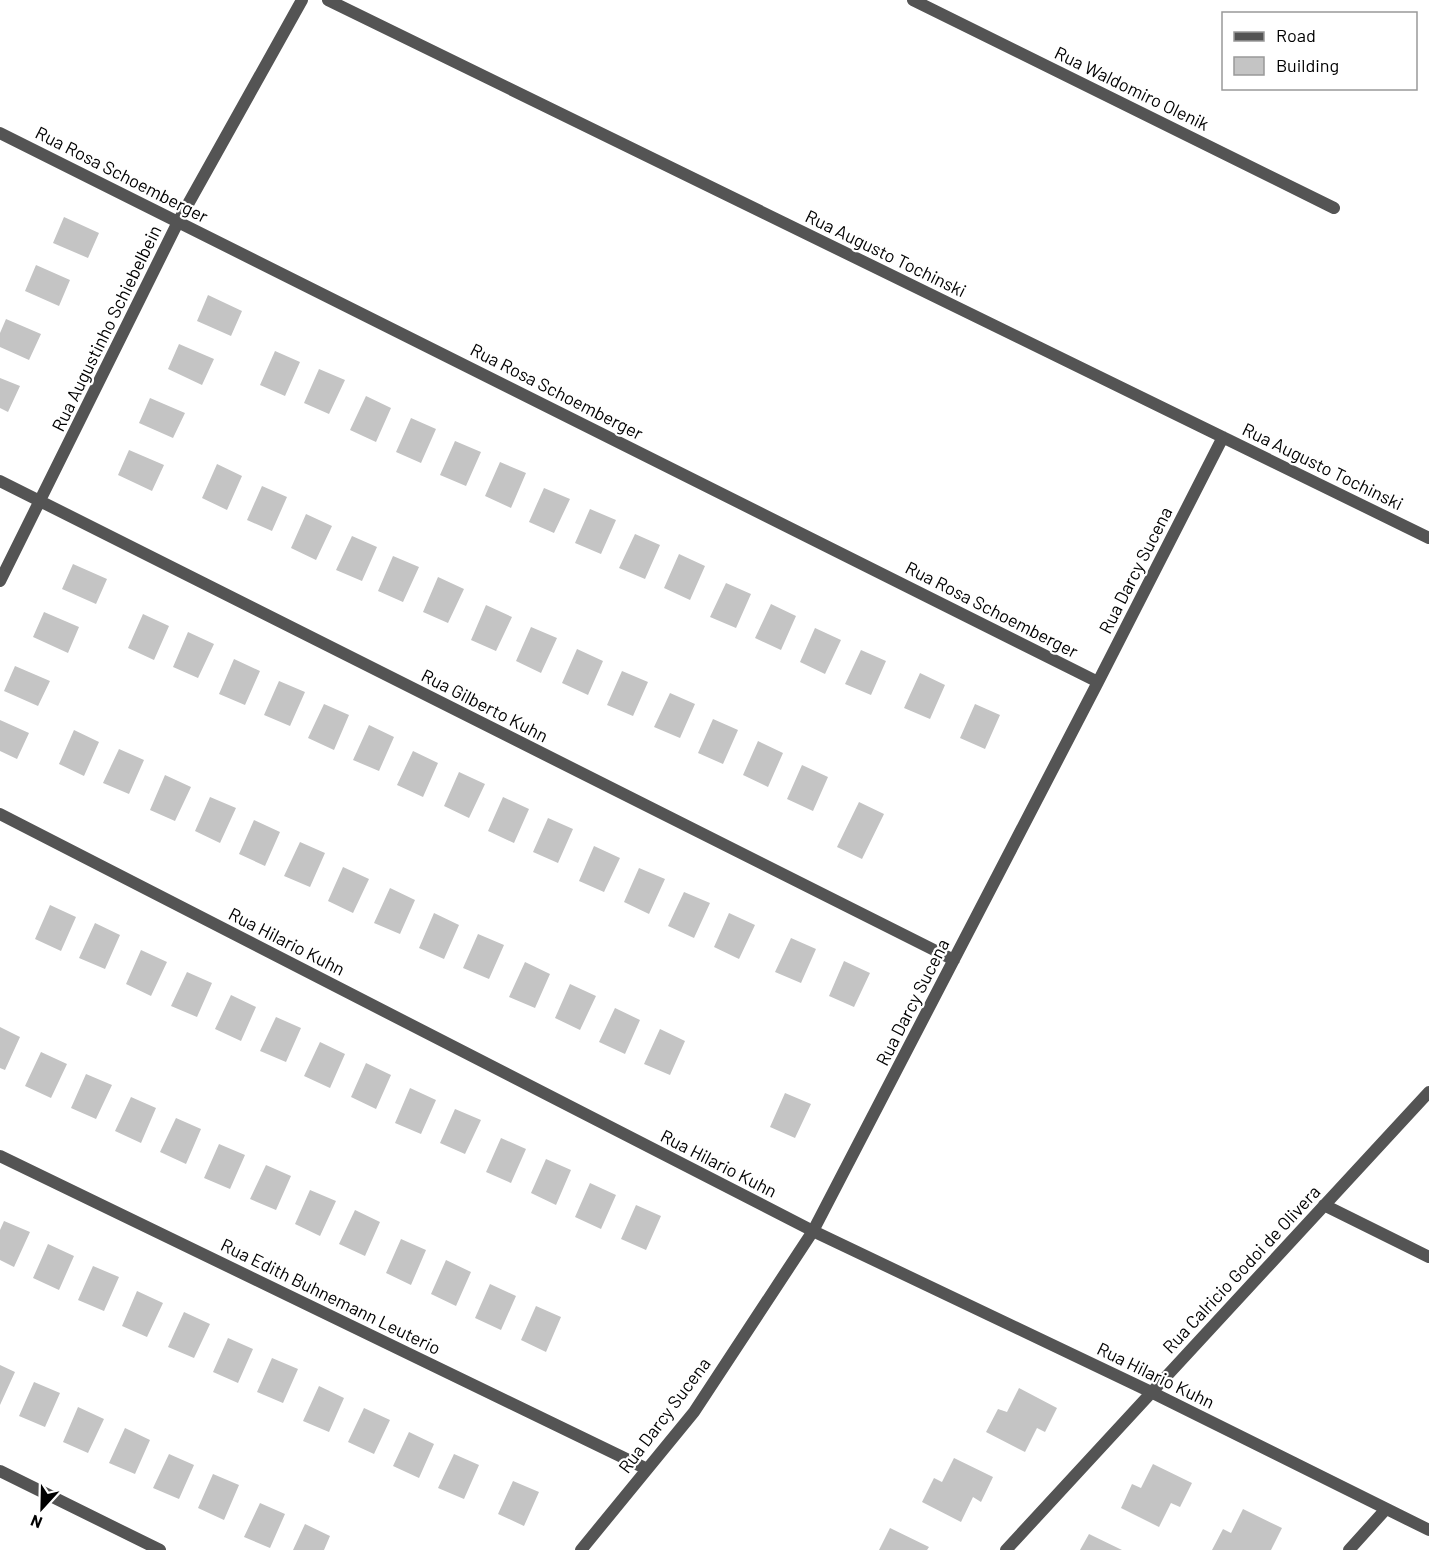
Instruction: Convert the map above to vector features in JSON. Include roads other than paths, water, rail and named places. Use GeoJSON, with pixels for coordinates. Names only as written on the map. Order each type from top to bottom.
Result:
{"type":"FeatureCollection","features":[{"type":"Feature","properties":{"kind":"street","name":"Rua Augustinho Schiebelbein"},"geometry":{"type":"LineString","coordinates":[[0,581],[178,222],[302,0]]}},
{"type":"Feature","properties":{"kind":"street","name":"Rua Augusto Tochinski"},"geometry":{"type":"LineString","coordinates":[[328,0],[1429,538]]}},
{"type":"Feature","properties":{"kind":"street","name":"Rua Waldomiro Olenik"},"geometry":{"type":"LineString","coordinates":[[913,0],[1334,208]]}},
{"type":"Feature","properties":{"kind":"street","name":"Rua Rosa Schoemberger"},"geometry":{"type":"LineString","coordinates":[[0,133],[1098,682]]}},
{"type":"Feature","properties":{"kind":"street","name":"Rua Darcy Sucena"},"geometry":{"type":"LineString","coordinates":[[581,1550],[694,1412],[813,1231],[1223,437]]}},
{"type":"Feature","properties":{"kind":"street","name":"Rua Gilberto Kuhn"},"geometry":{"type":"LineString","coordinates":[[0,481],[954,960]]}},
{"type":"Feature","properties":{"kind":"street","name":"Rua Hilario Kuhn"},"geometry":{"type":"LineString","coordinates":[[0,814],[813,1231],[1151,1392],[1429,1530]]}},
{"type":"Feature","properties":{"kind":"street","name":"Rua Calricio Godoi de Olivera"},"geometry":{"type":"LineString","coordinates":[[1006,1550],[1429,1092]]}},
{"type":"Feature","properties":{"kind":"street","name":"Rua Edith Buhnemann Leuterio"},"geometry":{"type":"LineString","coordinates":[[0,1156],[647,1469]]}},
{"type":"Feature","properties":{"kind":"street"},"geometry":{"type":"LineString","coordinates":[[1324,1205],[1429,1257]]}},
{"type":"Feature","properties":{"kind":"street"},"geometry":{"type":"LineString","coordinates":[[0,1471],[160,1550]]}},
{"type":"Feature","properties":{"kind":"street"},"geometry":{"type":"LineString","coordinates":[[1349,1550],[1386,1509]]}}]}
